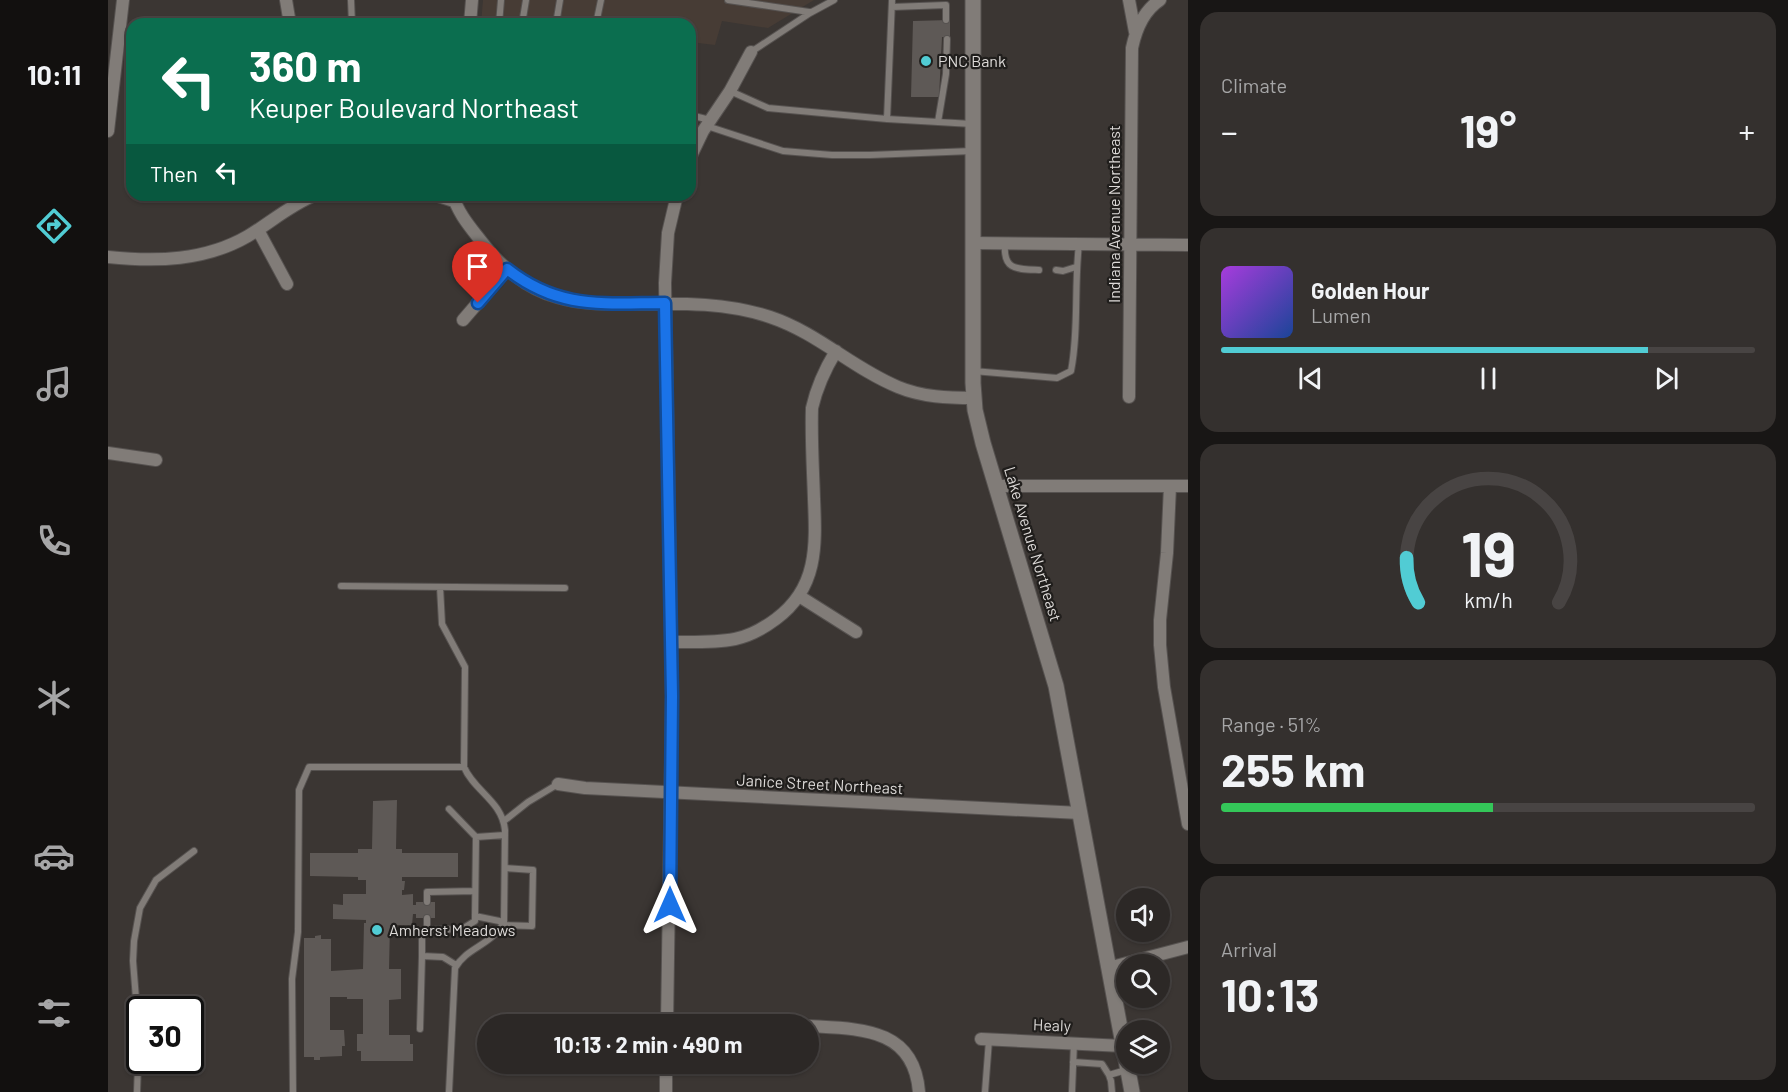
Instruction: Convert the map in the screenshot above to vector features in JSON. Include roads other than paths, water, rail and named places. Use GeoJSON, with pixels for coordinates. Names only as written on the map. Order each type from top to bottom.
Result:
{"type":"FeatureCollection","features":[{"type":"Feature","properties":{"kind":"street"},"geometry":{"type":"LineString","coordinates":[[108,131],[123,0]]}},
{"type":"Feature","properties":{"kind":"street"},"geometry":{"type":"LineString","coordinates":[[286,0],[289,18]]}},
{"type":"Feature","properties":{"kind":"street"},"geometry":{"type":"LineString","coordinates":[[470,18],[472,0]]}},
{"type":"Feature","properties":{"kind":"street","name":"Lake Avenue Northeast"},"geometry":{"type":"LineString","coordinates":[[973,0],[973,371],[975,410],[1053,676],[1118,1020]]}},
{"type":"Feature","properties":{"kind":"street","name":"Indiana Avenue Northeast"},"geometry":{"type":"LineString","coordinates":[[1129,0],[1135,32]]}},
{"type":"Feature","properties":{"kind":"street","name":"Indiana Avenue Northeast"},"geometry":{"type":"LineString","coordinates":[[1129,397],[1132,48],[1135,32],[1143,17],[1151,6],[1160,0]]}},
{"type":"Feature","properties":{"kind":"street"},"geometry":{"type":"LineString","coordinates":[[696,146],[751,52]]}},
{"type":"Feature","properties":{"kind":"street"},"geometry":{"type":"LineString","coordinates":[[108,257],[146,260],[189,257],[227,246],[258,230],[296,201]]}},
{"type":"Feature","properties":{"kind":"street"},"geometry":{"type":"LineString","coordinates":[[456,201],[468,224],[486,248],[507,269],[531,286],[556,297],[603,304],[700,304],[759,314],[811,335],[876,376],[909,391],[949,398],[974,398]]}},
{"type":"Feature","properties":{"kind":"street"},"geometry":{"type":"LineString","coordinates":[[667,1014],[671,642],[665,303],[668,233],[676,201]]}},
{"type":"Feature","properties":{"kind":"street"},"geometry":{"type":"LineString","coordinates":[[258,230],[287,284]]}},
{"type":"Feature","properties":{"kind":"street"},"geometry":{"type":"LineString","coordinates":[[973,243],[1188,245]]}},
{"type":"Feature","properties":{"kind":"street"},"geometry":{"type":"LineString","coordinates":[[463,320],[507,269]]}},
{"type":"Feature","properties":{"kind":"street"},"geometry":{"type":"LineString","coordinates":[[671,642],[719,641],[744,636],[775,620],[799,596],[811,571],[815,545],[812,408],[822,376],[836,351]]}},
{"type":"Feature","properties":{"kind":"street"},"geometry":{"type":"LineString","coordinates":[[108,453],[156,460]]}},
{"type":"Feature","properties":{"kind":"street"},"geometry":{"type":"LineString","coordinates":[[996,486],[1188,486]]}},
{"type":"Feature","properties":{"kind":"street"},"geometry":{"type":"LineString","coordinates":[[1170,486],[1160,645],[1164,687],[1186,796],[1188,824]]}},
{"type":"Feature","properties":{"kind":"street"},"geometry":{"type":"LineString","coordinates":[[799,596],[856,632]]}},
{"type":"Feature","properties":{"kind":"street","name":"Janice Street Northeast"},"geometry":{"type":"LineString","coordinates":[[558,784],[585,788],[671,793],[1080,813]]}},
{"type":"Feature","properties":{"kind":"street"},"geometry":{"type":"LineString","coordinates":[[1108,968],[1188,947]]}},
{"type":"Feature","properties":{"kind":"street"},"geometry":{"type":"LineString","coordinates":[[819,1027],[868,1031],[898,1045],[913,1064],[918,1092]]}},
{"type":"Feature","properties":{"kind":"street","name":"Healy"},"geometry":{"type":"LineString","coordinates":[[985,1039],[1116,1045]]}},
{"type":"Feature","properties":{"kind":"street"},"geometry":{"type":"LineString","coordinates":[[666,1074],[666,1092]]}},
{"type":"Feature","properties":{"kind":"street","name":"Lake Avenue Northeast"},"geometry":{"type":"LineString","coordinates":[[1129,1074],[1132,1092]]}},
{"type":"Feature","properties":{"kind":"lane"},"geometry":{"type":"LineString","coordinates":[[351,0],[352,18]]}},
{"type":"Feature","properties":{"kind":"lane"},"geometry":{"type":"LineString","coordinates":[[500,18],[501,0]]}},
{"type":"Feature","properties":{"kind":"lane"},"geometry":{"type":"LineString","coordinates":[[523,18],[526,0]]}},
{"type":"Feature","properties":{"kind":"lane"},"geometry":{"type":"LineString","coordinates":[[557,18],[560,0]]}},
{"type":"Feature","properties":{"kind":"lane"},"geometry":{"type":"LineString","coordinates":[[597,18],[601,0]]}},
{"type":"Feature","properties":{"kind":"lane"},"geometry":{"type":"LineString","coordinates":[[728,0],[810,13]]}},
{"type":"Feature","properties":{"kind":"lane"},"geometry":{"type":"LineString","coordinates":[[751,52],[834,0]]}},
{"type":"Feature","properties":{"kind":"lane"},"geometry":{"type":"LineString","coordinates":[[887,119],[892,4],[946,5],[946,20]]}},
{"type":"Feature","properties":{"kind":"lane"},"geometry":{"type":"LineString","coordinates":[[938,122],[946,74],[947,39]]}},
{"type":"Feature","properties":{"kind":"lane"},"geometry":{"type":"LineString","coordinates":[[730,91],[768,108],[972,124]]}},
{"type":"Feature","properties":{"kind":"lane"},"geometry":{"type":"LineString","coordinates":[[696,118],[783,151],[860,155],[972,151]]}},
{"type":"Feature","properties":{"kind":"lane"},"geometry":{"type":"LineString","coordinates":[[1005,243],[1006,262],[1013,267],[1039,270]]}},
{"type":"Feature","properties":{"kind":"lane"},"geometry":{"type":"LineString","coordinates":[[973,371],[1057,378],[1071,371],[1075,349],[1076,267],[1079,244]]}},
{"type":"Feature","properties":{"kind":"lane"},"geometry":{"type":"LineString","coordinates":[[1056,270],[1063,271],[1076,267]]}},
{"type":"Feature","properties":{"kind":"lane"},"geometry":{"type":"LineString","coordinates":[[341,586],[565,588]]}},
{"type":"Feature","properties":{"kind":"lane"},"geometry":{"type":"LineString","coordinates":[[440,587],[442,624],[465,668],[464,766],[468,776],[497,807],[504,822],[506,868],[503,924],[489,941],[467,954],[456,965],[453,977],[449,1092]]}},
{"type":"Feature","properties":{"kind":"lane"},"geometry":{"type":"LineString","coordinates":[[293,1092],[292,979],[298,932],[299,790],[309,767],[464,766]]}},
{"type":"Feature","properties":{"kind":"lane"},"geometry":{"type":"LineString","coordinates":[[504,822],[528,802],[558,784]]}},
{"type":"Feature","properties":{"kind":"lane"},"geometry":{"type":"LineString","coordinates":[[427,930],[462,929],[475,921],[476,837],[449,809]]}},
{"type":"Feature","properties":{"kind":"lane"},"geometry":{"type":"LineString","coordinates":[[476,837],[505,835]]}},
{"type":"Feature","properties":{"kind":"lane"},"geometry":{"type":"LineString","coordinates":[[137,1092],[139,1037],[133,961],[140,908],[156,880],[194,851]]}},
{"type":"Feature","properties":{"kind":"lane"},"geometry":{"type":"LineString","coordinates":[[475,916],[503,924],[532,926],[533,870],[506,868]]}},
{"type":"Feature","properties":{"kind":"lane"},"geometry":{"type":"LineString","coordinates":[[427,902],[427,892],[475,891]]}},
{"type":"Feature","properties":{"kind":"lane"},"geometry":{"type":"LineString","coordinates":[[420,1029],[422,936],[427,930],[428,918]]}},
{"type":"Feature","properties":{"kind":"lane"},"geometry":{"type":"LineString","coordinates":[[422,956],[442,957],[456,965]]}},
{"type":"Feature","properties":{"kind":"lane"},"geometry":{"type":"LineString","coordinates":[[985,1039],[985,1092]]}},
{"type":"Feature","properties":{"kind":"lane"},"geometry":{"type":"LineString","coordinates":[[1072,1092],[1074,1042]]}},
{"type":"Feature","properties":{"kind":"lane"},"geometry":{"type":"LineString","coordinates":[[1073,1062],[1102,1064],[1109,1075],[1112,1092]]}},
{"type":"Feature","properties":{"kind":"lane"},"geometry":{"type":"LineString","coordinates":[[1109,1075],[1116,1073]]}},
{"type":"Feature","properties":{"kind":"place","name":"PNC Bank"},"geometry":{"type":"Point","coordinates":[926,61]}},
{"type":"Feature","properties":{"kind":"place","name":"Amherst Meadows"},"geometry":{"type":"Point","coordinates":[377,930]}}]}
